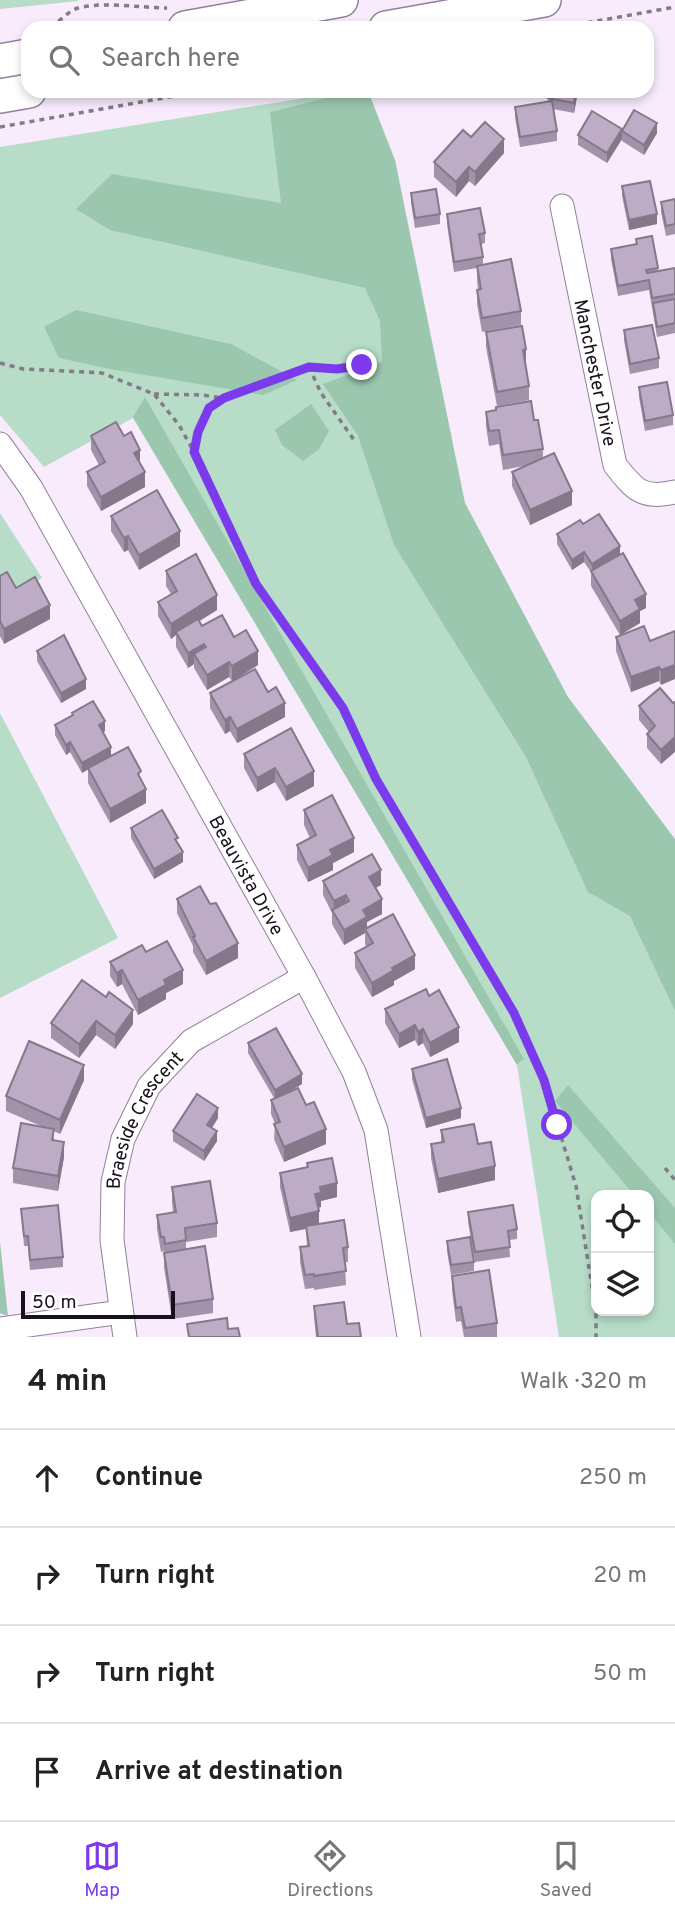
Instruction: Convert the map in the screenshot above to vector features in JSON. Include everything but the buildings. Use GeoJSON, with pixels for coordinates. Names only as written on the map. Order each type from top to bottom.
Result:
{"type":"FeatureCollection","features":[{"type":"Feature","properties":{"kind":"main road"},"geometry":{"type":"LineString","coordinates":[[179,18],[341,0]]}},
{"type":"Feature","properties":{"kind":"main road"},"geometry":{"type":"LineString","coordinates":[[426,21],[544,0]]}},
{"type":"Feature","properties":{"kind":"main road"},"geometry":{"type":"LineString","coordinates":[[0,61],[21,57]]}},
{"type":"Feature","properties":{"kind":"main road"},"geometry":{"type":"LineString","coordinates":[[0,96],[21,92]]}},
{"type":"Feature","properties":{"kind":"street","name":"Manchester Drive"},"geometry":{"type":"LineString","coordinates":[[562,206],[614,465],[635,490],[657,496],[675,492]]}},
{"type":"Feature","properties":{"kind":"street","name":"Beauvista Drive"},"geometry":{"type":"LineString","coordinates":[[0,444],[31,488],[304,977],[354,1072],[376,1130],[409,1337]]}},
{"type":"Feature","properties":{"kind":"street","name":"Braeside Crescent"},"geometry":{"type":"LineString","coordinates":[[125,1337],[112,1240],[113,1182],[123,1139],[149,1086],[191,1041],[304,977]]}},
{"type":"Feature","properties":{"kind":"street"},"geometry":{"type":"LineString","coordinates":[[0,1329],[121,1312]]}},
{"type":"Feature","properties":{"kind":"path"},"geometry":{"type":"LineString","coordinates":[[60,21],[74,10],[103,4],[138,8],[179,18]]}},
{"type":"Feature","properties":{"kind":"path"},"geometry":{"type":"LineString","coordinates":[[597,21],[675,7]]}},
{"type":"Feature","properties":{"kind":"path"},"geometry":{"type":"LineString","coordinates":[[0,127],[164,98]]}},
{"type":"Feature","properties":{"kind":"path"},"geometry":{"type":"LineString","coordinates":[[194,452],[198,432],[209,408],[224,398],[309,367],[337,369],[376,360]]}},
{"type":"Feature","properties":{"kind":"path"},"geometry":{"type":"LineString","coordinates":[[0,363],[23,369],[102,373],[154,394],[224,398]]}},
{"type":"Feature","properties":{"kind":"path"},"geometry":{"type":"LineString","coordinates":[[309,367],[321,393],[354,440]]}},
{"type":"Feature","properties":{"kind":"path"},"geometry":{"type":"LineString","coordinates":[[154,394],[179,425],[194,452],[256,584],[343,708],[376,779],[514,1013],[544,1080],[576,1186],[596,1312],[596,1337]]}},
{"type":"Feature","properties":{"kind":"path"},"geometry":{"type":"LineString","coordinates":[[665,1168],[675,1180]]}},
{"type":"Feature","properties":{"kind":"green space"},"geometry":{"type":"Polygon","coordinates":[[[0,0],[78,0],[78,1],[0,9],[0,0]]]}},
{"type":"Feature","properties":{"kind":"green space"},"geometry":{"type":"Polygon","coordinates":[[[304,98],[369,98],[436,497],[675,912],[675,1337],[559,1337],[517,1065],[133,418],[44,467],[0,415],[0,147],[304,98]]]}},
{"type":"Feature","properties":{"kind":"green space"},"geometry":{"type":"Polygon","coordinates":[[[327,98],[371,98],[395,160],[465,503],[568,697],[675,839],[675,1011],[630,916],[588,892],[526,757],[394,545],[358,436],[323,384],[382,362],[380,321],[365,288],[110,230],[76,209],[112,174],[281,203],[270,112],[327,98]]]}},
{"type":"Feature","properties":{"kind":"green space"},"geometry":{"type":"Polygon","coordinates":[[[76,310],[231,344],[297,380],[263,395],[59,358],[44,327],[76,310]]]}},
{"type":"Feature","properties":{"kind":"green space"},"geometry":{"type":"Polygon","coordinates":[[[145,397],[524,1059],[517,1065],[133,417],[145,397]]]}},
{"type":"Feature","properties":{"kind":"green space"},"geometry":{"type":"Polygon","coordinates":[[[311,404],[329,431],[319,449],[303,461],[282,445],[275,430],[311,404]]]}},
{"type":"Feature","properties":{"kind":"green space"},"geometry":{"type":"Polygon","coordinates":[[[0,513],[42,578],[0,601],[0,513]]]}},
{"type":"Feature","properties":{"kind":"green space"},"geometry":{"type":"Polygon","coordinates":[[[0,713],[118,938],[0,998],[0,713]]]}},
{"type":"Feature","properties":{"kind":"green space"},"geometry":{"type":"Polygon","coordinates":[[[568,1085],[675,1208],[675,1244],[654,1218],[654,1190],[630,1190],[555,1101],[568,1085]]]}},
{"type":"Feature","properties":{"kind":"green space"},"geometry":{"type":"Polygon","coordinates":[[[0,1242],[8,1316],[0,1313],[0,1242]]]}},
{"type":"Feature","properties":{"kind":"route"},"geometry":{"type":"LineString","coordinates":[[362,365],[337,369],[309,367],[224,398],[209,408],[198,432],[194,452],[256,584],[343,708],[376,779],[514,1013],[544,1080],[557,1125]]}}]}
